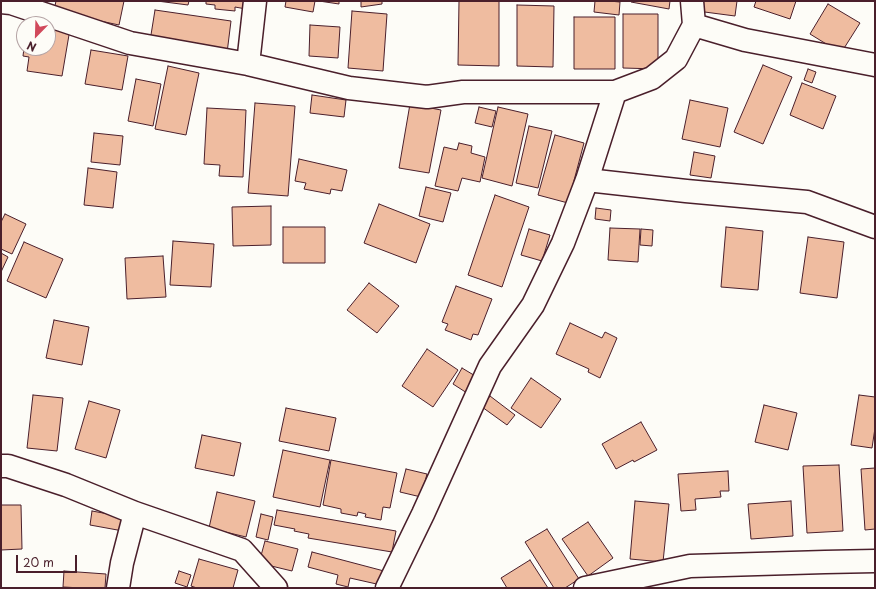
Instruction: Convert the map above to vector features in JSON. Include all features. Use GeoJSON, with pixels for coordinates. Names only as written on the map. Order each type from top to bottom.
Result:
{"type":"FeatureCollection","features":[{"type":"Feature","properties":{"kind":"street"},"geometry":{"type":"LineString","coordinates":[[248,64],[255,1]]}},
{"type":"Feature","properties":{"kind":"street"},"geometry":{"type":"LineString","coordinates":[[8,2],[130,43],[248,64],[349,88],[428,97],[463,92],[615,92],[652,78],[676,58],[694,26],[692,1]]}},
{"type":"Feature","properties":{"kind":"street"},"geometry":{"type":"LineString","coordinates":[[694,26],[745,40],[875,65]]}},
{"type":"Feature","properties":{"kind":"street"},"geometry":{"type":"LineString","coordinates":[[387,588],[423,514],[490,366],[533,305],[563,243],[587,180],[615,92]]}},
{"type":"Feature","properties":{"kind":"street"},"geometry":{"type":"LineString","coordinates":[[587,180],[807,202],[875,227]]}},
{"type":"Feature","properties":{"kind":"street"},"geometry":{"type":"LineString","coordinates":[[1,466],[8,466],[66,485],[135,512],[242,550],[276,588]]}},
{"type":"Feature","properties":{"kind":"street"},"geometry":{"type":"LineString","coordinates":[[118,588],[122,563],[135,512]]}},
{"type":"Feature","properties":{"kind":"street"},"geometry":{"type":"LineString","coordinates":[[586,588],[690,566],[875,561]]}},
{"type":"Feature","properties":{"kind":"building"},"geometry":{"type":"Polygon","coordinates":[[[56,1],[124,1],[119,25],[54,11],[56,1]]]}},
{"type":"Feature","properties":{"kind":"building"},"geometry":{"type":"Polygon","coordinates":[[[157,1],[189,1],[188,5],[157,1]]]}},
{"type":"Feature","properties":{"kind":"building"},"geometry":{"type":"Polygon","coordinates":[[[206,1],[246,1],[246,9],[235,7],[235,11],[215,9],[215,5],[206,4],[206,1]]]}},
{"type":"Feature","properties":{"kind":"building"},"geometry":{"type":"Polygon","coordinates":[[[286,1],[315,1],[313,12],[285,7],[286,1]]]}},
{"type":"Feature","properties":{"kind":"building"},"geometry":{"type":"Polygon","coordinates":[[[319,1],[339,1],[339,4],[319,1]]]}},
{"type":"Feature","properties":{"kind":"building"},"geometry":{"type":"Polygon","coordinates":[[[361,1],[382,1],[382,4],[361,7],[361,1]]]}},
{"type":"Feature","properties":{"kind":"building"},"geometry":{"type":"Polygon","coordinates":[[[459,1],[499,1],[499,66],[458,65],[459,1]]]}},
{"type":"Feature","properties":{"kind":"building"},"geometry":{"type":"Polygon","coordinates":[[[595,1],[620,2],[619,15],[594,12],[595,1]]]}},
{"type":"Feature","properties":{"kind":"building"},"geometry":{"type":"Polygon","coordinates":[[[631,1],[670,1],[669,9],[631,1]]]}},
{"type":"Feature","properties":{"kind":"building"},"geometry":{"type":"Polygon","coordinates":[[[698,1],[737,1],[735,16],[697,11],[698,1]]]}},
{"type":"Feature","properties":{"kind":"building"},"geometry":{"type":"Polygon","coordinates":[[[756,1],[796,1],[790,19],[754,7],[756,1]]]}},
{"type":"Feature","properties":{"kind":"building"},"geometry":{"type":"Polygon","coordinates":[[[828,4],[860,23],[841,53],[810,34],[828,4]]]}},
{"type":"Feature","properties":{"kind":"building"},"geometry":{"type":"Polygon","coordinates":[[[517,5],[554,6],[553,67],[517,66],[517,5]]]}},
{"type":"Feature","properties":{"kind":"building"},"geometry":{"type":"Polygon","coordinates":[[[155,10],[231,21],[227,53],[150,41],[155,10]]]}},
{"type":"Feature","properties":{"kind":"building"},"geometry":{"type":"Polygon","coordinates":[[[352,11],[387,14],[383,71],[348,68],[352,11]]]}},
{"type":"Feature","properties":{"kind":"building"},"geometry":{"type":"Polygon","coordinates":[[[623,14],[658,14],[658,69],[623,68],[623,14]]]}},
{"type":"Feature","properties":{"kind":"building"},"geometry":{"type":"Polygon","coordinates":[[[574,17],[615,17],[615,69],[574,69],[574,17]]]}},
{"type":"Feature","properties":{"kind":"building"},"geometry":{"type":"Polygon","coordinates":[[[310,25],[340,27],[338,58],[309,56],[310,25]]]}},
{"type":"Feature","properties":{"kind":"building"},"geometry":{"type":"Polygon","coordinates":[[[56,27],[70,29],[62,76],[27,71],[29,57],[23,56],[56,56],[56,27]]]}},
{"type":"Feature","properties":{"kind":"building"},"geometry":{"type":"Polygon","coordinates":[[[91,50],[128,56],[122,90],[85,84],[91,50]]]}},
{"type":"Feature","properties":{"kind":"building"},"geometry":{"type":"Polygon","coordinates":[[[763,65],[792,77],[763,144],[734,132],[763,65]]]}},
{"type":"Feature","properties":{"kind":"building"},"geometry":{"type":"Polygon","coordinates":[[[168,66],[199,73],[186,135],[155,129],[168,66]]]}},
{"type":"Feature","properties":{"kind":"building"},"geometry":{"type":"Polygon","coordinates":[[[808,69],[816,72],[812,83],[804,80],[808,69]]]}},
{"type":"Feature","properties":{"kind":"building"},"geometry":{"type":"Polygon","coordinates":[[[136,79],[161,84],[153,126],[128,121],[136,79]]]}},
{"type":"Feature","properties":{"kind":"building"},"geometry":{"type":"Polygon","coordinates":[[[802,83],[836,96],[823,129],[790,115],[802,83]]]}},
{"type":"Feature","properties":{"kind":"building"},"geometry":{"type":"Polygon","coordinates":[[[312,95],[346,100],[344,117],[310,113],[312,95]]]}},
{"type":"Feature","properties":{"kind":"building"},"geometry":{"type":"Polygon","coordinates":[[[690,100],[728,108],[720,147],[682,139],[690,100]]]}},
{"type":"Feature","properties":{"kind":"building"},"geometry":{"type":"Polygon","coordinates":[[[255,103],[295,106],[288,196],[248,193],[255,103]]]}},
{"type":"Feature","properties":{"kind":"building"},"geometry":{"type":"Polygon","coordinates":[[[410,104],[441,110],[429,173],[399,168],[410,104]]]}},
{"type":"Feature","properties":{"kind":"building"},"geometry":{"type":"Polygon","coordinates":[[[479,107],[496,111],[492,127],[475,123],[479,107]]]}},
{"type":"Feature","properties":{"kind":"building"},"geometry":{"type":"Polygon","coordinates":[[[498,107],[528,114],[512,186],[482,178],[498,107]]]}},
{"type":"Feature","properties":{"kind":"building"},"geometry":{"type":"Polygon","coordinates":[[[207,108],[246,110],[243,177],[219,176],[220,165],[204,164],[207,108]]]}},
{"type":"Feature","properties":{"kind":"building"},"geometry":{"type":"Polygon","coordinates":[[[529,126],[552,131],[538,188],[516,183],[529,126]]]}},
{"type":"Feature","properties":{"kind":"building"},"geometry":{"type":"Polygon","coordinates":[[[94,133],[123,136],[120,165],[91,162],[94,133]]]}},
{"type":"Feature","properties":{"kind":"building"},"geometry":{"type":"Polygon","coordinates":[[[555,135],[584,143],[568,203],[538,195],[555,135]]]}},
{"type":"Feature","properties":{"kind":"building"},"geometry":{"type":"Polygon","coordinates":[[[459,143],[472,146],[471,153],[485,157],[480,182],[462,178],[458,191],[435,186],[444,147],[457,150],[459,143]]]}},
{"type":"Feature","properties":{"kind":"building"},"geometry":{"type":"Polygon","coordinates":[[[694,152],[715,156],[711,178],[690,175],[694,152]]]}},
{"type":"Feature","properties":{"kind":"building"},"geometry":{"type":"Polygon","coordinates":[[[299,159],[347,170],[342,191],[331,189],[330,194],[304,189],[306,183],[295,181],[299,159]]]}},
{"type":"Feature","properties":{"kind":"building"},"geometry":{"type":"Polygon","coordinates":[[[88,168],[117,172],[113,208],[84,205],[88,168]]]}},
{"type":"Feature","properties":{"kind":"building"},"geometry":{"type":"Polygon","coordinates":[[[426,187],[451,193],[443,222],[419,216],[426,187]]]}},
{"type":"Feature","properties":{"kind":"building"},"geometry":{"type":"Polygon","coordinates":[[[495,195],[529,207],[502,287],[468,275],[495,195]]]}},
{"type":"Feature","properties":{"kind":"building"},"geometry":{"type":"Polygon","coordinates":[[[379,204],[430,224],[416,263],[364,243],[379,204]]]}},
{"type":"Feature","properties":{"kind":"building"},"geometry":{"type":"Polygon","coordinates":[[[271,206],[271,245],[233,246],[232,207],[271,206]]]}},
{"type":"Feature","properties":{"kind":"building"},"geometry":{"type":"Polygon","coordinates":[[[596,208],[611,210],[610,221],[595,219],[596,208]]]}},
{"type":"Feature","properties":{"kind":"building"},"geometry":{"type":"Polygon","coordinates":[[[5,214],[26,224],[12,254],[1,249],[1,222],[5,214]]]}},
{"type":"Feature","properties":{"kind":"building"},"geometry":{"type":"Polygon","coordinates":[[[283,227],[325,227],[325,263],[283,263],[283,227]]]}},
{"type":"Feature","properties":{"kind":"building"},"geometry":{"type":"Polygon","coordinates":[[[726,227],[763,231],[758,290],[721,287],[726,227]]]}},
{"type":"Feature","properties":{"kind":"building"},"geometry":{"type":"Polygon","coordinates":[[[610,228],[640,229],[638,262],[608,260],[610,228]]]}},
{"type":"Feature","properties":{"kind":"building"},"geometry":{"type":"Polygon","coordinates":[[[529,229],[550,235],[542,261],[521,255],[529,229]]]}},
{"type":"Feature","properties":{"kind":"building"},"geometry":{"type":"Polygon","coordinates":[[[641,229],[653,230],[652,246],[640,245],[641,229]]]}},
{"type":"Feature","properties":{"kind":"building"},"geometry":{"type":"Polygon","coordinates":[[[808,237],[844,242],[837,298],[800,293],[808,237]]]}},
{"type":"Feature","properties":{"kind":"building"},"geometry":{"type":"Polygon","coordinates":[[[173,241],[214,244],[211,287],[170,285],[173,241]]]}},
{"type":"Feature","properties":{"kind":"building"},"geometry":{"type":"Polygon","coordinates":[[[24,242],[63,259],[46,298],[7,281],[24,242]]]}},
{"type":"Feature","properties":{"kind":"building"},"geometry":{"type":"Polygon","coordinates":[[[1,253],[8,257],[1,272],[1,253]]]}},
{"type":"Feature","properties":{"kind":"building"},"geometry":{"type":"Polygon","coordinates":[[[163,256],[166,297],[127,299],[125,258],[163,256]]]}},
{"type":"Feature","properties":{"kind":"building"},"geometry":{"type":"Polygon","coordinates":[[[369,283],[399,306],[377,333],[347,310],[369,283]]]}},
{"type":"Feature","properties":{"kind":"building"},"geometry":{"type":"Polygon","coordinates":[[[456,286],[492,299],[478,335],[473,334],[471,340],[445,330],[448,324],[442,322],[456,286]]]}},
{"type":"Feature","properties":{"kind":"building"},"geometry":{"type":"Polygon","coordinates":[[[54,320],[89,327],[82,365],[46,358],[54,320]]]}},
{"type":"Feature","properties":{"kind":"building"},"geometry":{"type":"Polygon","coordinates":[[[570,323],[602,338],[605,332],[617,338],[600,378],[588,372],[589,369],[556,354],[570,323]]]}},
{"type":"Feature","properties":{"kind":"building"},"geometry":{"type":"Polygon","coordinates":[[[427,349],[458,370],[433,407],[402,386],[427,349]]]}},
{"type":"Feature","properties":{"kind":"building"},"geometry":{"type":"Polygon","coordinates":[[[462,368],[477,377],[467,393],[453,384],[462,368]]]}},
{"type":"Feature","properties":{"kind":"building"},"geometry":{"type":"Polygon","coordinates":[[[531,378],[561,399],[541,428],[511,408],[531,378]]]}},
{"type":"Feature","properties":{"kind":"building"},"geometry":{"type":"Polygon","coordinates":[[[33,395],[63,398],[57,451],[27,448],[33,395]]]}},
{"type":"Feature","properties":{"kind":"building"},"geometry":{"type":"Polygon","coordinates":[[[859,395],[875,397],[875,428],[872,448],[851,445],[859,395]]]}},
{"type":"Feature","properties":{"kind":"building"},"geometry":{"type":"Polygon","coordinates":[[[490,396],[515,415],[507,425],[482,407],[490,396]]]}},
{"type":"Feature","properties":{"kind":"building"},"geometry":{"type":"Polygon","coordinates":[[[89,401],[120,410],[106,458],[75,449],[89,401]]]}},
{"type":"Feature","properties":{"kind":"building"},"geometry":{"type":"Polygon","coordinates":[[[764,405],[797,413],[788,450],[755,442],[764,405]]]}},
{"type":"Feature","properties":{"kind":"building"},"geometry":{"type":"Polygon","coordinates":[[[286,408],[336,418],[329,451],[279,441],[286,408]]]}},
{"type":"Feature","properties":{"kind":"building"},"geometry":{"type":"Polygon","coordinates":[[[641,422],[657,450],[634,462],[633,460],[616,469],[602,444],[641,422]]]}},
{"type":"Feature","properties":{"kind":"building"},"geometry":{"type":"Polygon","coordinates":[[[202,435],[241,443],[234,476],[195,468],[202,435]]]}},
{"type":"Feature","properties":{"kind":"building"},"geometry":{"type":"Polygon","coordinates":[[[283,450],[330,460],[320,507],[273,497],[283,450]]]}},
{"type":"Feature","properties":{"kind":"building"},"geometry":{"type":"Polygon","coordinates":[[[331,460],[397,473],[390,508],[383,507],[381,520],[365,517],[366,514],[358,512],[357,516],[341,513],[341,509],[323,505],[331,460]]]}},
{"type":"Feature","properties":{"kind":"building"},"geometry":{"type":"Polygon","coordinates":[[[839,465],[843,531],[807,533],[803,466],[839,465]]]}},
{"type":"Feature","properties":{"kind":"building"},"geometry":{"type":"Polygon","coordinates":[[[875,468],[875,529],[865,530],[861,469],[875,468]]]}},
{"type":"Feature","properties":{"kind":"building"},"geometry":{"type":"Polygon","coordinates":[[[406,469],[427,474],[421,497],[400,492],[406,469]]]}},
{"type":"Feature","properties":{"kind":"building"},"geometry":{"type":"Polygon","coordinates":[[[728,471],[729,491],[720,491],[721,497],[695,499],[696,510],[681,511],[678,474],[728,471]]]}},
{"type":"Feature","properties":{"kind":"building"},"geometry":{"type":"Polygon","coordinates":[[[217,492],[255,501],[246,537],[209,528],[217,492]]]}},
{"type":"Feature","properties":{"kind":"building"},"geometry":{"type":"Polygon","coordinates":[[[635,501],[669,504],[663,562],[630,559],[635,501]]]}},
{"type":"Feature","properties":{"kind":"building"},"geometry":{"type":"Polygon","coordinates":[[[791,501],[793,536],[751,539],[748,504],[791,501]]]}},
{"type":"Feature","properties":{"kind":"building"},"geometry":{"type":"Polygon","coordinates":[[[1,505],[21,505],[22,549],[1,550],[1,505]]]}},
{"type":"Feature","properties":{"kind":"building"},"geometry":{"type":"Polygon","coordinates":[[[277,510],[396,531],[392,552],[308,538],[309,534],[294,531],[295,529],[274,525],[277,510]]]}},
{"type":"Feature","properties":{"kind":"building"},"geometry":{"type":"Polygon","coordinates":[[[92,511],[125,517],[123,531],[90,525],[92,511]]]}},
{"type":"Feature","properties":{"kind":"building"},"geometry":{"type":"Polygon","coordinates":[[[261,514],[273,517],[268,540],[256,537],[261,514]]]}},
{"type":"Feature","properties":{"kind":"building"},"geometry":{"type":"Polygon","coordinates":[[[588,522],[613,558],[588,576],[562,539],[588,522]]]}},
{"type":"Feature","properties":{"kind":"building"},"geometry":{"type":"Polygon","coordinates":[[[547,529],[579,579],[565,588],[554,588],[525,542],[547,529]]]}},
{"type":"Feature","properties":{"kind":"building"},"geometry":{"type":"Polygon","coordinates":[[[265,541],[298,549],[292,571],[259,563],[265,541]]]}},
{"type":"Feature","properties":{"kind":"building"},"geometry":{"type":"Polygon","coordinates":[[[312,552],[384,571],[381,585],[350,578],[348,587],[336,584],[338,575],[308,567],[312,552]]]}},
{"type":"Feature","properties":{"kind":"building"},"geometry":{"type":"Polygon","coordinates":[[[199,559],[238,570],[233,588],[197,588],[191,586],[199,559]]]}},
{"type":"Feature","properties":{"kind":"building"},"geometry":{"type":"Polygon","coordinates":[[[530,560],[548,588],[507,588],[501,578],[530,560]]]}},
{"type":"Feature","properties":{"kind":"building"},"geometry":{"type":"Polygon","coordinates":[[[64,571],[106,574],[105,588],[63,587],[64,571]]]}},
{"type":"Feature","properties":{"kind":"building"},"geometry":{"type":"Polygon","coordinates":[[[179,571],[191,575],[187,587],[175,583],[179,571]]]}}]}
